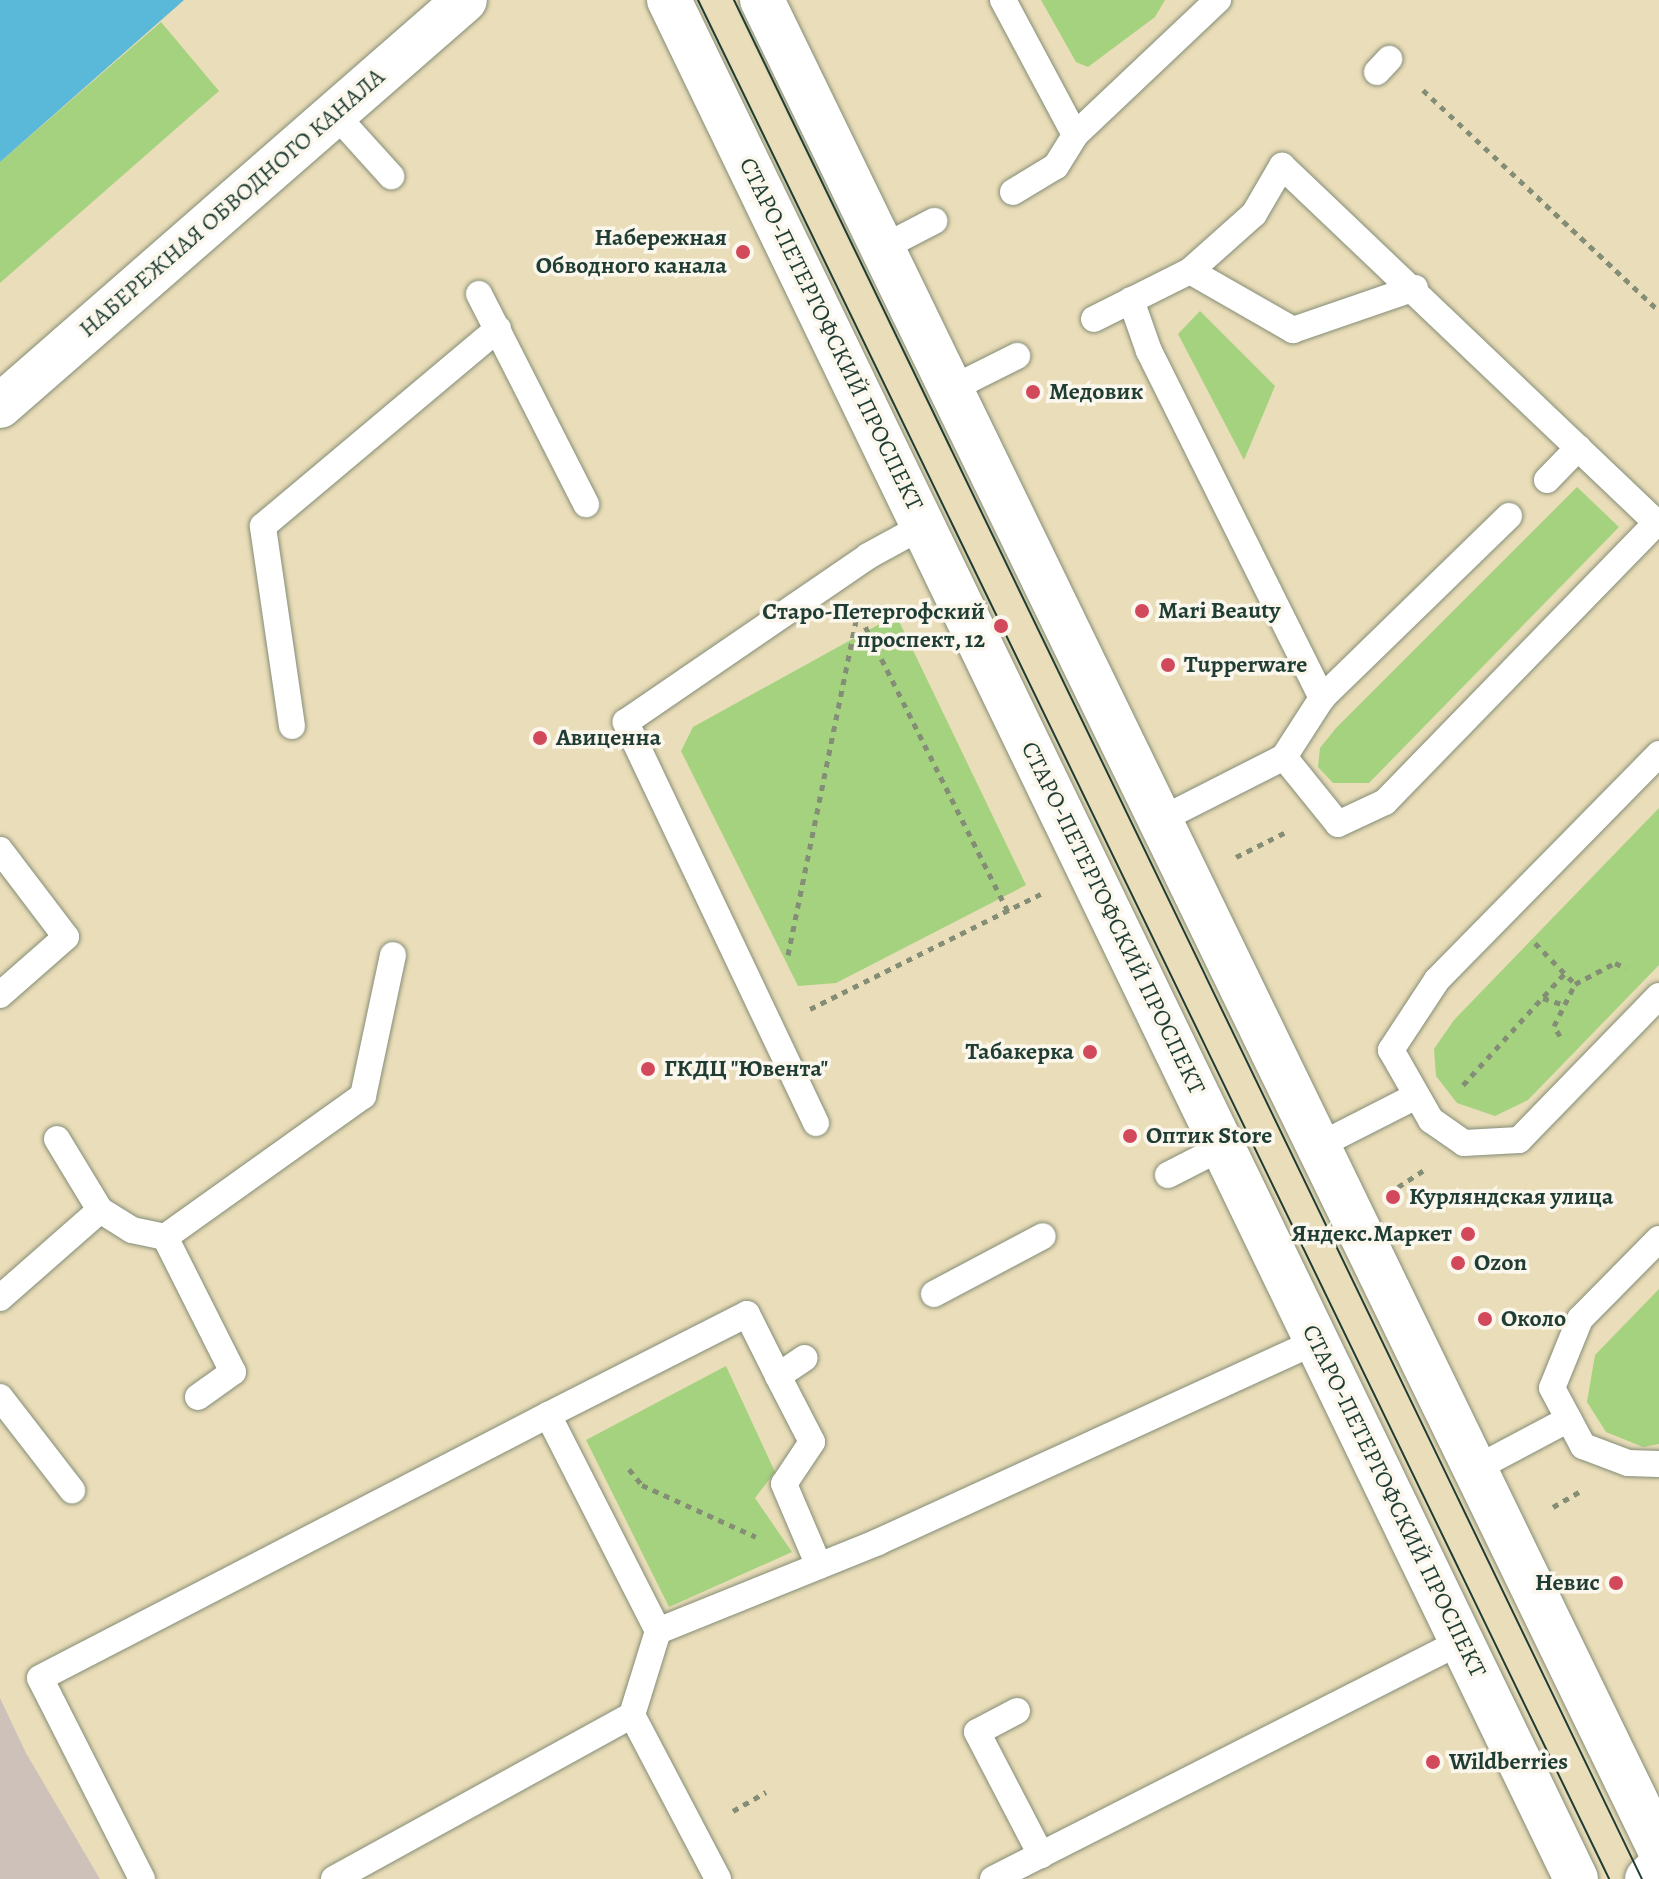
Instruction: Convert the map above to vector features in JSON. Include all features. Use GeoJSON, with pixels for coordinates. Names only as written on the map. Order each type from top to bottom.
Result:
{"type":"FeatureCollection","features":[{"type":"Feature","properties":{"kind":"main road","name":"НАБЕРЕЖНАЯ ОБВОДНОГО КАНАЛА"},"geometry":{"type":"LineString","coordinates":[[0,406],[465,0]]}},
{"type":"Feature","properties":{"kind":"main road","name":"СТАРО-ПЕТЕРГОФСКИЙ ПРОСПЕКТ"},"geometry":{"type":"LineString","coordinates":[[669,0],[1576,1879]]}},
{"type":"Feature","properties":{"kind":"main road"},"geometry":{"type":"LineString","coordinates":[[762,0],[1659,1848]]}},
{"type":"Feature","properties":{"kind":"main road"},"geometry":{"type":"LineString","coordinates":[[1647,1879],[1659,1867]]}},
{"type":"Feature","properties":{"kind":"lane"},"geometry":{"type":"LineString","coordinates":[[1003,0],[1075,135]]}},
{"type":"Feature","properties":{"kind":"lane"},"geometry":{"type":"LineString","coordinates":[[1013,192],[1056,166],[1075,135],[1218,0]]}},
{"type":"Feature","properties":{"kind":"lane"},"geometry":{"type":"LineString","coordinates":[[335,114],[391,176]]}},
{"type":"Feature","properties":{"kind":"lane"},"geometry":{"type":"LineString","coordinates":[[1094,319],[1190,271],[1254,214],[1282,166],[1415,288],[1658,524],[1385,802],[1338,824],[1284,757]]}},
{"type":"Feature","properties":{"kind":"lane"},"geometry":{"type":"LineString","coordinates":[[882,248],[934,221]]}},
{"type":"Feature","properties":{"kind":"lane"},"geometry":{"type":"LineString","coordinates":[[1190,271],[1293,330],[1415,288]]}},
{"type":"Feature","properties":{"kind":"lane"},"geometry":{"type":"LineString","coordinates":[[479,294],[586,504]]}},
{"type":"Feature","properties":{"kind":"lane"},"geometry":{"type":"LineString","coordinates":[[1131,300],[1149,351],[1322,698]]}},
{"type":"Feature","properties":{"kind":"lane"},"geometry":{"type":"LineString","coordinates":[[292,726],[263,526],[498,329]]}},
{"type":"Feature","properties":{"kind":"lane"},"geometry":{"type":"LineString","coordinates":[[951,389],[1017,356]]}},
{"type":"Feature","properties":{"kind":"lane"},"geometry":{"type":"LineString","coordinates":[[1547,480],[1578,448]]}},
{"type":"Feature","properties":{"kind":"lane"},"geometry":{"type":"LineString","coordinates":[[1160,820],[1284,757],[1322,698],[1509,516]]}},
{"type":"Feature","properties":{"kind":"lane"},"geometry":{"type":"LineString","coordinates":[[816,1123],[774,1027],[626,722],[868,556],[923,526]]}},
{"type":"Feature","properties":{"kind":"lane"},"geometry":{"type":"LineString","coordinates":[[1659,754],[1437,980],[1391,1050],[1431,1120],[1464,1143],[1519,1140],[1659,996]]}},
{"type":"Feature","properties":{"kind":"lane"},"geometry":{"type":"LineString","coordinates":[[0,850],[66,937],[0,995]]}},
{"type":"Feature","properties":{"kind":"lane"},"geometry":{"type":"LineString","coordinates":[[57,1139],[100,1210],[132,1230],[165,1237],[363,1096],[393,955]]}},
{"type":"Feature","properties":{"kind":"lane"},"geometry":{"type":"LineString","coordinates":[[1318,1146],[1416,1096]]}},
{"type":"Feature","properties":{"kind":"lane"},"geometry":{"type":"LineString","coordinates":[[1168,1175],[1223,1147]]}},
{"type":"Feature","properties":{"kind":"lane"},"geometry":{"type":"LineString","coordinates":[[0,1298],[100,1210]]}},
{"type":"Feature","properties":{"kind":"lane"},"geometry":{"type":"LineString","coordinates":[[934,1294],[1043,1236]]}},
{"type":"Feature","properties":{"kind":"lane"},"geometry":{"type":"LineString","coordinates":[[165,1237],[233,1372],[198,1397]]}},
{"type":"Feature","properties":{"kind":"lane"},"geometry":{"type":"LineString","coordinates":[[1659,1239],[1580,1319],[1552,1388],[1583,1446],[1628,1463],[1659,1464]]}},
{"type":"Feature","properties":{"kind":"lane"},"geometry":{"type":"LineString","coordinates":[[142,1879],[40,1678],[747,1314],[812,1442],[784,1484],[819,1566]]}},
{"type":"Feature","properties":{"kind":"lane"},"geometry":{"type":"LineString","coordinates":[[658,1631],[819,1566],[1317,1341]]}},
{"type":"Feature","properties":{"kind":"lane"},"geometry":{"type":"LineString","coordinates":[[778,1376],[805,1358]]}},
{"type":"Feature","properties":{"kind":"lane"},"geometry":{"type":"LineString","coordinates":[[0,1397],[72,1490]]}},
{"type":"Feature","properties":{"kind":"lane"},"geometry":{"type":"LineString","coordinates":[[334,1879],[632,1715],[658,1631],[548,1415]]}},
{"type":"Feature","properties":{"kind":"lane"},"geometry":{"type":"LineString","coordinates":[[1475,1469],[1569,1419]]}},
{"type":"Feature","properties":{"kind":"lane"},"geometry":{"type":"LineString","coordinates":[[993,1879],[1462,1641]]}},
{"type":"Feature","properties":{"kind":"lane"},"geometry":{"type":"LineString","coordinates":[[1017,1711],[977,1732],[1041,1855]]}},
{"type":"Feature","properties":{"kind":"lane"},"geometry":{"type":"LineString","coordinates":[[632,1715],[718,1879]]}},
{"type":"Feature","properties":{"kind":"path"},"geometry":{"type":"LineString","coordinates":[[1383,65],[1659,311]]}},
{"type":"Feature","properties":{"kind":"path"},"geometry":{"type":"LineString","coordinates":[[774,1027],[857,612],[1008,911]]}},
{"type":"Feature","properties":{"kind":"path"},"geometry":{"type":"LineString","coordinates":[[1228,862],[1328,811]]}},
{"type":"Feature","properties":{"kind":"path"},"geometry":{"type":"LineString","coordinates":[[774,1027],[1046,892]]}},
{"type":"Feature","properties":{"kind":"path"},"geometry":{"type":"LineString","coordinates":[[1503,911],[1575,984],[1615,963],[1637,973]]}},
{"type":"Feature","properties":{"kind":"path"},"geometry":{"type":"LineString","coordinates":[[1431,1120],[1565,973]]}},
{"type":"Feature","properties":{"kind":"path"},"geometry":{"type":"LineString","coordinates":[[1543,998],[1565,1005]]}},
{"type":"Feature","properties":{"kind":"path"},"geometry":{"type":"LineString","coordinates":[[576,1401],[642,1485],[819,1566]]}},
{"type":"Feature","properties":{"kind":"shaded area"},"geometry":{"type":"Polygon","coordinates":[[[0,1698],[26,1753],[100,1879],[0,1879],[0,1698]]]}},
{"type":"Feature","properties":{"kind":"green space"},"geometry":{"type":"Polygon","coordinates":[[[1041,0],[1165,0],[1155,17],[1088,67],[1076,62],[1041,0]]]}},
{"type":"Feature","properties":{"kind":"green space"},"geometry":{"type":"Polygon","coordinates":[[[161,22],[219,91],[0,283],[0,162],[161,22]]]}},
{"type":"Feature","properties":{"kind":"green space"},"geometry":{"type":"Polygon","coordinates":[[[1200,311],[1275,386],[1244,460],[1178,334],[1200,311]]]}},
{"type":"Feature","properties":{"kind":"green space"},"geometry":{"type":"Polygon","coordinates":[[[1577,487],[1619,527],[1369,783],[1333,783],[1318,767],[1320,748],[1336,728],[1577,487]]]}},
{"type":"Feature","properties":{"kind":"green space"},"geometry":{"type":"Polygon","coordinates":[[[896,615],[1026,885],[836,983],[798,986],[681,751],[693,727],[896,615]]]}},
{"type":"Feature","properties":{"kind":"green space"},"geometry":{"type":"Polygon","coordinates":[[[1659,808],[1659,965],[1528,1100],[1495,1116],[1457,1103],[1436,1076],[1434,1049],[1454,1020],[1659,808]]]}},
{"type":"Feature","properties":{"kind":"green space"},"geometry":{"type":"Polygon","coordinates":[[[1659,1289],[1659,1444],[1643,1447],[1606,1432],[1587,1402],[1595,1355],[1659,1289]]]}},
{"type":"Feature","properties":{"kind":"green space"},"geometry":{"type":"Polygon","coordinates":[[[726,1366],[775,1472],[755,1498],[792,1552],[669,1607],[586,1440],[726,1366]]]}},
{"type":"Feature","properties":{"kind":"water"},"geometry":{"type":"Polygon","coordinates":[[[0,0],[184,0],[0,162],[0,0]]]}},
{"type":"Feature","properties":{"kind":"tram line"},"geometry":{"type":"LineString","coordinates":[[698,0],[1609,1879]]}},
{"type":"Feature","properties":{"kind":"tram line"},"geometry":{"type":"LineString","coordinates":[[734,0],[1642,1879]]}},
{"type":"Feature","properties":{"kind":"place","name":"Набережная Обводного канала"},"geometry":{"type":"Point","coordinates":[743,252]}},
{"type":"Feature","properties":{"kind":"place","name":"Медовик"},"geometry":{"type":"Point","coordinates":[1033,392]}},
{"type":"Feature","properties":{"kind":"place","name":"Mari Beauty"},"geometry":{"type":"Point","coordinates":[1142,611]}},
{"type":"Feature","properties":{"kind":"place","name":"Старо-Петергофский проспект, 12"},"geometry":{"type":"Point","coordinates":[1001,626]}},
{"type":"Feature","properties":{"kind":"place","name":"Tupperware"},"geometry":{"type":"Point","coordinates":[1168,665]}},
{"type":"Feature","properties":{"kind":"place","name":"Авиценна"},"geometry":{"type":"Point","coordinates":[540,738]}},
{"type":"Feature","properties":{"kind":"place","name":"Табакерка"},"geometry":{"type":"Point","coordinates":[1090,1052]}},
{"type":"Feature","properties":{"kind":"place","name":"ГКДЦ \"Ювента\""},"geometry":{"type":"Point","coordinates":[648,1069]}},
{"type":"Feature","properties":{"kind":"place","name":"Оптик Store"},"geometry":{"type":"Point","coordinates":[1130,1136]}},
{"type":"Feature","properties":{"kind":"place","name":"Курляндская улица"},"geometry":{"type":"Point","coordinates":[1393,1197]}},
{"type":"Feature","properties":{"kind":"place","name":"Яндекс.Маркет"},"geometry":{"type":"Point","coordinates":[1468,1234]}},
{"type":"Feature","properties":{"kind":"place","name":"Ozon"},"geometry":{"type":"Point","coordinates":[1458,1263]}},
{"type":"Feature","properties":{"kind":"place","name":"Около"},"geometry":{"type":"Point","coordinates":[1485,1319]}},
{"type":"Feature","properties":{"kind":"place","name":"Невис"},"geometry":{"type":"Point","coordinates":[1616,1583]}},
{"type":"Feature","properties":{"kind":"place","name":"Wildberries"},"geometry":{"type":"Point","coordinates":[1433,1762]}}]}
